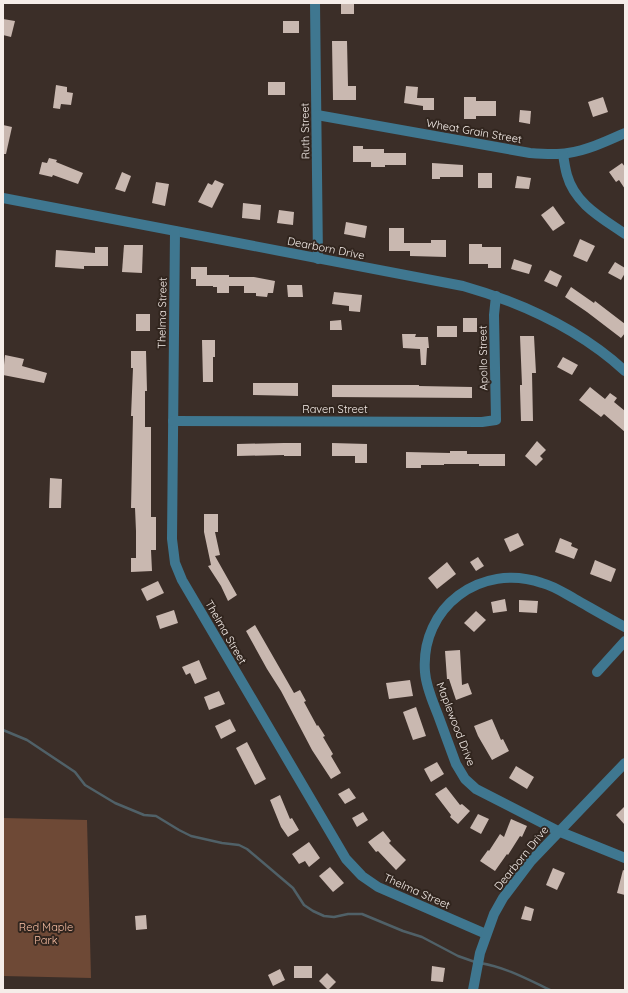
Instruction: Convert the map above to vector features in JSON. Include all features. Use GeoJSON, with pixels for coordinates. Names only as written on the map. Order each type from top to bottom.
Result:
{"type":"FeatureCollection","features":[{"type":"Feature","properties":{"kind":"street","name":"Ruth Street"},"geometry":{"type":"LineString","coordinates":[[315,3],[318,259]]}},
{"type":"Feature","properties":{"kind":"street","name":"Wheat Grain Street"},"geometry":{"type":"LineString","coordinates":[[317,115],[530,153],[563,154],[584,149],[625,132]]}},
{"type":"Feature","properties":{"kind":"street"},"geometry":{"type":"LineString","coordinates":[[563,154],[567,176],[574,193],[585,206],[625,234]]}},
{"type":"Feature","properties":{"kind":"street","name":"Dearborn Drive"},"geometry":{"type":"LineString","coordinates":[[3,198],[449,284],[496,296],[558,323],[591,344],[625,371]]}},
{"type":"Feature","properties":{"kind":"street","name":"Thelma Street"},"geometry":{"type":"LineString","coordinates":[[175,231],[172,539],[175,563],[182,580],[340,850],[362,876],[378,887],[486,934]]}},
{"type":"Feature","properties":{"kind":"street","name":"Apollo Street"},"geometry":{"type":"LineString","coordinates":[[496,296],[494,315],[496,420]]}},
{"type":"Feature","properties":{"kind":"street","name":"Raven Street"},"geometry":{"type":"LineString","coordinates":[[173,420],[482,422],[496,420]]}},
{"type":"Feature","properties":{"kind":"street","name":"Maplewood Drive"},"geometry":{"type":"LineString","coordinates":[[625,627],[542,582],[520,578],[498,578],[474,585],[457,596],[439,617],[429,638],[425,661],[427,682],[456,764],[470,785],[558,831],[625,858]]}},
{"type":"Feature","properties":{"kind":"street"},"geometry":{"type":"LineString","coordinates":[[597,672],[625,641]]}},
{"type":"Feature","properties":{"kind":"street","name":"Dearborn Drive"},"geometry":{"type":"LineString","coordinates":[[473,990],[480,953],[486,934],[494,914],[514,882],[558,831],[625,763]]}},
{"type":"Feature","properties":{"kind":"green space","name":"Red Maple Park"},"geometry":{"type":"Polygon","coordinates":[[[3,818],[87,820],[91,978],[3,976],[3,818]]]}},
{"type":"Feature","properties":{"kind":"building"},"geometry":{"type":"Polygon","coordinates":[[[341,3],[354,3],[354,14],[341,14],[341,3]]]}},
{"type":"Feature","properties":{"kind":"building"},"geometry":{"type":"Polygon","coordinates":[[[3,19],[15,21],[11,37],[3,35],[3,19]]]}},
{"type":"Feature","properties":{"kind":"building"},"geometry":{"type":"Polygon","coordinates":[[[283,21],[299,21],[299,33],[283,33],[283,21]]]}},
{"type":"Feature","properties":{"kind":"building"},"geometry":{"type":"Polygon","coordinates":[[[332,41],[347,41],[348,86],[356,86],[356,100],[333,100],[332,41]]]}},
{"type":"Feature","properties":{"kind":"building"},"geometry":{"type":"Polygon","coordinates":[[[268,82],[285,82],[285,95],[268,95],[268,82]]]}},
{"type":"Feature","properties":{"kind":"building"},"geometry":{"type":"Polygon","coordinates":[[[56,85],[67,87],[67,92],[73,93],[71,105],[61,104],[60,109],[53,108],[56,85]]]}},
{"type":"Feature","properties":{"kind":"building"},"geometry":{"type":"Polygon","coordinates":[[[406,86],[418,87],[417,98],[434,98],[434,110],[423,110],[423,106],[404,103],[406,86]]]}},
{"type":"Feature","properties":{"kind":"building"},"geometry":{"type":"Polygon","coordinates":[[[464,97],[476,97],[476,101],[496,101],[496,116],[476,116],[476,119],[464,119],[464,97]]]}},
{"type":"Feature","properties":{"kind":"building"},"geometry":{"type":"Polygon","coordinates":[[[603,97],[608,112],[593,117],[588,102],[603,97]]]}},
{"type":"Feature","properties":{"kind":"building"},"geometry":{"type":"Polygon","coordinates":[[[520,110],[531,111],[530,124],[519,122],[520,110]]]}},
{"type":"Feature","properties":{"kind":"building"},"geometry":{"type":"Polygon","coordinates":[[[3,125],[12,127],[6,154],[3,154],[3,125]]]}},
{"type":"Feature","properties":{"kind":"building"},"geometry":{"type":"Polygon","coordinates":[[[353,146],[363,146],[363,149],[384,149],[384,153],[406,153],[406,165],[371,167],[371,162],[353,162],[353,146]]]}},
{"type":"Feature","properties":{"kind":"building"},"geometry":{"type":"Polygon","coordinates":[[[49,158],[57,160],[56,162],[83,173],[78,184],[53,175],[52,177],[39,174],[42,162],[47,163],[49,158]]]}},
{"type":"Feature","properties":{"kind":"building"},"geometry":{"type":"Polygon","coordinates":[[[432,163],[463,165],[463,177],[440,177],[440,179],[432,179],[432,163]]]}},
{"type":"Feature","properties":{"kind":"building"},"geometry":{"type":"Polygon","coordinates":[[[622,163],[625,167],[625,189],[619,180],[616,182],[609,172],[622,163]]]}},
{"type":"Feature","properties":{"kind":"building"},"geometry":{"type":"Polygon","coordinates":[[[122,172],[131,176],[125,192],[115,189],[122,172]]]}},
{"type":"Feature","properties":{"kind":"building"},"geometry":{"type":"Polygon","coordinates":[[[478,173],[492,173],[492,188],[478,188],[478,173]]]}},
{"type":"Feature","properties":{"kind":"building"},"geometry":{"type":"Polygon","coordinates":[[[517,176],[531,178],[529,189],[515,188],[517,176]]]}},
{"type":"Feature","properties":{"kind":"building"},"geometry":{"type":"Polygon","coordinates":[[[215,180],[224,184],[212,208],[198,202],[208,183],[212,185],[215,180]]]}},
{"type":"Feature","properties":{"kind":"building"},"geometry":{"type":"Polygon","coordinates":[[[156,182],[169,184],[165,206],[152,203],[156,182]]]}},
{"type":"Feature","properties":{"kind":"building"},"geometry":{"type":"Polygon","coordinates":[[[243,203],[261,205],[260,220],[242,218],[243,203]]]}},
{"type":"Feature","properties":{"kind":"building"},"geometry":{"type":"Polygon","coordinates":[[[553,206],[565,223],[553,231],[541,215],[553,206]]]}},
{"type":"Feature","properties":{"kind":"building"},"geometry":{"type":"Polygon","coordinates":[[[279,210],[294,212],[293,225],[277,223],[279,210]]]}},
{"type":"Feature","properties":{"kind":"building"},"geometry":{"type":"Polygon","coordinates":[[[346,222],[367,226],[365,238],[344,234],[346,222]]]}},
{"type":"Feature","properties":{"kind":"building"},"geometry":{"type":"Polygon","coordinates":[[[389,228],[404,228],[404,243],[431,243],[431,240],[446,240],[446,257],[410,256],[410,251],[389,251],[389,228]]]}},
{"type":"Feature","properties":{"kind":"building"},"geometry":{"type":"Polygon","coordinates":[[[580,239],[595,246],[587,262],[573,256],[580,239]]]}},
{"type":"Feature","properties":{"kind":"building"},"geometry":{"type":"Polygon","coordinates":[[[469,244],[482,244],[482,247],[501,247],[501,268],[488,268],[488,264],[469,264],[469,244]]]}},
{"type":"Feature","properties":{"kind":"building"},"geometry":{"type":"Polygon","coordinates":[[[124,245],[143,245],[142,273],[122,272],[124,245]]]}},
{"type":"Feature","properties":{"kind":"building"},"geometry":{"type":"Polygon","coordinates":[[[95,247],[108,247],[108,266],[84,266],[84,269],[55,267],[56,250],[95,253],[95,247]]]}},
{"type":"Feature","properties":{"kind":"building"},"geometry":{"type":"Polygon","coordinates":[[[514,259],[532,265],[529,274],[511,269],[514,259]]]}},
{"type":"Feature","properties":{"kind":"building"},"geometry":{"type":"Polygon","coordinates":[[[615,262],[625,268],[625,273],[621,280],[608,273],[615,262]]]}},
{"type":"Feature","properties":{"kind":"building"},"geometry":{"type":"Polygon","coordinates":[[[191,267],[207,267],[207,275],[254,277],[275,281],[273,293],[268,293],[267,297],[256,296],[256,293],[244,293],[244,286],[229,286],[229,293],[217,293],[217,287],[196,286],[196,279],[191,279],[191,267]]]}},
{"type":"Feature","properties":{"kind":"building"},"geometry":{"type":"Polygon","coordinates":[[[550,270],[562,276],[557,287],[544,281],[550,270]]]}},
{"type":"Feature","properties":{"kind":"building"},"geometry":{"type":"Polygon","coordinates":[[[287,285],[302,285],[303,297],[288,297],[287,285]]]}},
{"type":"Feature","properties":{"kind":"building"},"geometry":{"type":"Polygon","coordinates":[[[571,287],[594,303],[595,301],[625,324],[625,333],[621,338],[565,297],[571,287]]]}},
{"type":"Feature","properties":{"kind":"building"},"geometry":{"type":"Polygon","coordinates":[[[334,292],[362,295],[360,312],[349,311],[349,306],[332,304],[334,292]]]}},
{"type":"Feature","properties":{"kind":"building"},"geometry":{"type":"Polygon","coordinates":[[[136,314],[150,314],[150,331],[136,331],[136,314]]]}},
{"type":"Feature","properties":{"kind":"building"},"geometry":{"type":"Polygon","coordinates":[[[463,318],[477,318],[477,332],[463,332],[463,318]]]}},
{"type":"Feature","properties":{"kind":"building"},"geometry":{"type":"Polygon","coordinates":[[[341,320],[342,330],[330,330],[330,321],[341,320]]]}},
{"type":"Feature","properties":{"kind":"building"},"geometry":{"type":"Polygon","coordinates":[[[437,326],[457,326],[457,337],[437,337],[437,326]]]}},
{"type":"Feature","properties":{"kind":"building"},"geometry":{"type":"Polygon","coordinates":[[[402,334],[416,334],[415,337],[428,337],[429,348],[427,348],[426,365],[421,365],[420,349],[403,348],[402,334]]]}},
{"type":"Feature","properties":{"kind":"building"},"geometry":{"type":"Polygon","coordinates":[[[520,336],[534,336],[536,373],[532,373],[533,421],[521,421],[520,385],[522,385],[520,336]]]}},
{"type":"Feature","properties":{"kind":"building"},"geometry":{"type":"Polygon","coordinates":[[[202,340],[215,340],[213,382],[203,382],[202,340]]]}},
{"type":"Feature","properties":{"kind":"building"},"geometry":{"type":"Polygon","coordinates":[[[131,351],[146,351],[147,391],[145,391],[145,427],[151,427],[151,517],[156,517],[156,550],[151,550],[152,571],[131,572],[131,558],[136,558],[136,531],[135,508],[131,508],[133,416],[131,416],[133,368],[131,368],[131,351]]]}},
{"type":"Feature","properties":{"kind":"building"},"geometry":{"type":"Polygon","coordinates":[[[5,355],[24,359],[22,366],[47,373],[44,383],[3,375],[5,355]]]}},
{"type":"Feature","properties":{"kind":"building"},"geometry":{"type":"Polygon","coordinates":[[[563,357],[578,365],[572,375],[557,367],[563,357]]]}},
{"type":"Feature","properties":{"kind":"building"},"geometry":{"type":"Polygon","coordinates":[[[253,383],[298,383],[298,396],[253,395],[253,383]]]}},
{"type":"Feature","properties":{"kind":"building"},"geometry":{"type":"Polygon","coordinates":[[[332,385],[419,385],[472,387],[472,398],[332,397],[332,385]]]}},
{"type":"Feature","properties":{"kind":"building"},"geometry":{"type":"Polygon","coordinates":[[[590,387],[605,399],[610,393],[617,398],[614,402],[625,411],[625,432],[604,414],[601,417],[579,400],[590,387]]]}},
{"type":"Feature","properties":{"kind":"building"},"geometry":{"type":"Polygon","coordinates":[[[537,441],[546,450],[540,456],[543,459],[536,466],[525,456],[537,441]]]}},
{"type":"Feature","properties":{"kind":"building"},"geometry":{"type":"Polygon","coordinates":[[[301,443],[301,456],[237,456],[237,444],[301,443]]]}},
{"type":"Feature","properties":{"kind":"building"},"geometry":{"type":"Polygon","coordinates":[[[332,443],[367,444],[367,463],[355,463],[355,456],[332,456],[332,443]]]}},
{"type":"Feature","properties":{"kind":"building"},"geometry":{"type":"Polygon","coordinates":[[[450,451],[467,451],[467,454],[505,454],[505,466],[444,464],[421,465],[421,468],[406,468],[406,452],[450,453],[450,451]]]}},
{"type":"Feature","properties":{"kind":"building"},"geometry":{"type":"Polygon","coordinates":[[[50,478],[62,479],[61,508],[49,508],[50,478]]]}},
{"type":"Feature","properties":{"kind":"building"},"geometry":{"type":"Polygon","coordinates":[[[204,514],[218,514],[218,532],[215,532],[220,555],[215,556],[237,595],[228,601],[221,586],[208,566],[211,565],[204,532],[204,514]]]}},
{"type":"Feature","properties":{"kind":"building"},"geometry":{"type":"Polygon","coordinates":[[[518,533],[524,545],[510,552],[504,539],[518,533]]]}},
{"type":"Feature","properties":{"kind":"building"},"geometry":{"type":"Polygon","coordinates":[[[560,538],[572,543],[571,546],[578,549],[574,559],[555,552],[560,538]]]}},
{"type":"Feature","properties":{"kind":"building"},"geometry":{"type":"Polygon","coordinates":[[[478,557],[484,566],[476,571],[470,562],[478,557]]]}},
{"type":"Feature","properties":{"kind":"building"},"geometry":{"type":"Polygon","coordinates":[[[595,560],[616,569],[611,582],[590,574],[595,560]]]}},
{"type":"Feature","properties":{"kind":"building"},"geometry":{"type":"Polygon","coordinates":[[[447,562],[456,574],[437,589],[428,578],[447,562]]]}},
{"type":"Feature","properties":{"kind":"building"},"geometry":{"type":"Polygon","coordinates":[[[158,581],[164,593],[147,601],[141,589],[158,581]]]}},
{"type":"Feature","properties":{"kind":"building"},"geometry":{"type":"Polygon","coordinates":[[[505,599],[507,611],[493,613],[491,602],[505,599]]]}},
{"type":"Feature","properties":{"kind":"building"},"geometry":{"type":"Polygon","coordinates":[[[519,600],[538,601],[537,613],[519,612],[519,600]]]}},
{"type":"Feature","properties":{"kind":"building"},"geometry":{"type":"Polygon","coordinates":[[[174,610],[178,623],[160,629],[156,616],[174,610]]]}},
{"type":"Feature","properties":{"kind":"building"},"geometry":{"type":"Polygon","coordinates":[[[476,611],[486,620],[474,632],[464,623],[476,611]]]}},
{"type":"Feature","properties":{"kind":"building"},"geometry":{"type":"Polygon","coordinates":[[[255,625],[294,693],[300,690],[306,701],[304,702],[317,726],[318,725],[325,736],[323,737],[333,754],[331,756],[341,773],[331,779],[312,750],[281,691],[246,631],[255,625]]]}},
{"type":"Feature","properties":{"kind":"building"},"geometry":{"type":"Polygon","coordinates":[[[460,650],[462,685],[468,683],[472,694],[456,700],[449,679],[447,679],[445,651],[460,650]]]}},
{"type":"Feature","properties":{"kind":"building"},"geometry":{"type":"Polygon","coordinates":[[[199,660],[207,679],[195,684],[190,673],[186,675],[182,667],[199,660]]]}},
{"type":"Feature","properties":{"kind":"building"},"geometry":{"type":"Polygon","coordinates":[[[410,680],[413,696],[389,699],[386,683],[410,680]]]}},
{"type":"Feature","properties":{"kind":"building"},"geometry":{"type":"Polygon","coordinates":[[[219,691],[225,704],[209,710],[204,697],[219,691]]]}},
{"type":"Feature","properties":{"kind":"building"},"geometry":{"type":"Polygon","coordinates":[[[416,707],[426,736],[413,740],[403,712],[416,707]]]}},
{"type":"Feature","properties":{"kind":"building"},"geometry":{"type":"Polygon","coordinates":[[[230,719],[236,731],[221,739],[215,726],[230,719]]]}},
{"type":"Feature","properties":{"kind":"building"},"geometry":{"type":"Polygon","coordinates":[[[492,719],[501,740],[503,739],[509,751],[492,760],[474,726],[492,719]]]}},
{"type":"Feature","properties":{"kind":"building"},"geometry":{"type":"Polygon","coordinates":[[[247,742],[266,779],[255,785],[236,748],[247,742]]]}},
{"type":"Feature","properties":{"kind":"building"},"geometry":{"type":"Polygon","coordinates":[[[437,762],[444,774],[431,782],[424,769],[437,762]]]}},
{"type":"Feature","properties":{"kind":"building"},"geometry":{"type":"Polygon","coordinates":[[[516,766],[534,777],[527,789],[509,778],[516,766]]]}},
{"type":"Feature","properties":{"kind":"building"},"geometry":{"type":"Polygon","coordinates":[[[446,787],[460,805],[462,804],[470,811],[458,824],[450,817],[451,815],[435,794],[446,787]]]}},
{"type":"Feature","properties":{"kind":"building"},"geometry":{"type":"Polygon","coordinates":[[[349,788],[356,798],[345,804],[338,794],[349,788]]]}},
{"type":"Feature","properties":{"kind":"building"},"geometry":{"type":"Polygon","coordinates":[[[280,795],[290,819],[292,818],[299,830],[288,837],[281,827],[270,800],[280,795]]]}},
{"type":"Feature","properties":{"kind":"building"},"geometry":{"type":"Polygon","coordinates":[[[625,806],[625,825],[616,815],[625,806]]]}},
{"type":"Feature","properties":{"kind":"building"},"geometry":{"type":"Polygon","coordinates":[[[363,812],[368,820],[357,827],[352,818],[363,812]]]}},
{"type":"Feature","properties":{"kind":"building"},"geometry":{"type":"Polygon","coordinates":[[[478,814],[489,819],[481,834],[470,828],[478,814]]]}},
{"type":"Feature","properties":{"kind":"building"},"geometry":{"type":"Polygon","coordinates":[[[511,819],[527,826],[522,837],[520,836],[508,855],[507,854],[495,871],[480,861],[488,850],[489,851],[500,834],[504,837],[511,819]]]}},
{"type":"Feature","properties":{"kind":"building"},"geometry":{"type":"Polygon","coordinates":[[[383,831],[391,841],[389,843],[406,860],[396,870],[378,851],[376,852],[368,842],[383,831]]]}},
{"type":"Feature","properties":{"kind":"building"},"geometry":{"type":"Polygon","coordinates":[[[309,842],[320,858],[309,867],[305,861],[299,864],[292,854],[309,842]]]}},
{"type":"Feature","properties":{"kind":"building"},"geometry":{"type":"Polygon","coordinates":[[[330,867],[344,883],[333,892],[319,876],[330,867]]]}},
{"type":"Feature","properties":{"kind":"building"},"geometry":{"type":"Polygon","coordinates":[[[553,868],[565,873],[557,890],[546,885],[553,868]]]}},
{"type":"Feature","properties":{"kind":"building"},"geometry":{"type":"Polygon","coordinates":[[[623,870],[625,871],[625,895],[617,893],[623,870]]]}},
{"type":"Feature","properties":{"kind":"building"},"geometry":{"type":"Polygon","coordinates":[[[525,906],[534,909],[531,921],[521,919],[525,906]]]}},
{"type":"Feature","properties":{"kind":"building"},"geometry":{"type":"Polygon","coordinates":[[[146,915],[147,929],[136,930],[135,916],[146,915]]]}},
{"type":"Feature","properties":{"kind":"building"},"geometry":{"type":"Polygon","coordinates":[[[294,966],[312,966],[312,978],[294,978],[294,966]]]}},
{"type":"Feature","properties":{"kind":"building"},"geometry":{"type":"Polygon","coordinates":[[[432,966],[445,968],[443,982],[431,981],[432,966]]]}},
{"type":"Feature","properties":{"kind":"building"},"geometry":{"type":"Polygon","coordinates":[[[280,969],[285,980],[273,986],[268,975],[280,969]]]}},
{"type":"Feature","properties":{"kind":"building"},"geometry":{"type":"Polygon","coordinates":[[[327,973],[336,982],[328,990],[319,981],[327,973]]]}},
{"type":"Feature","properties":{"kind":"waterway"},"geometry":{"type":"LineString","coordinates":[[3,730],[27,740],[75,772],[85,785],[115,803],[144,815],[156,816],[191,836],[239,845],[247,849],[293,888],[304,905],[313,911],[324,916],[334,917],[348,914],[362,914],[422,937],[458,956],[475,962]]}},
{"type":"Feature","properties":{"kind":"waterway"},"geometry":{"type":"LineString","coordinates":[[480,963],[507,970],[550,990]]}}]}
